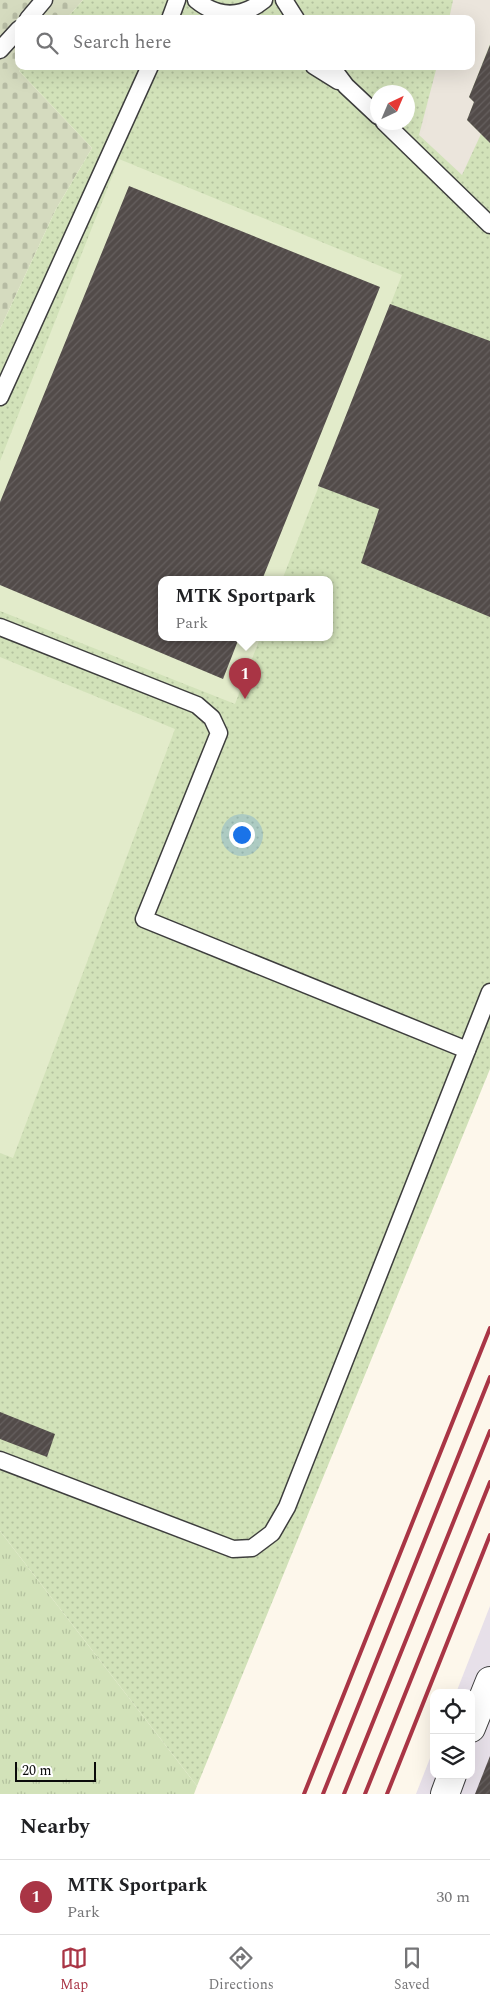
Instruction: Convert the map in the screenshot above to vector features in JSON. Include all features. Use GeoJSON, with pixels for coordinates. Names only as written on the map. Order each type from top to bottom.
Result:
{"type":"FeatureCollection","features":[{"type":"Feature","properties":{"kind":"street"},"geometry":{"type":"LineString","coordinates":[[475,1718],[490,1681]]}},
{"type":"Feature","properties":{"kind":"street"},"geometry":{"type":"LineString","coordinates":[[445,1794],[451,1779]]}},
{"type":"Feature","properties":{"kind":"lane"},"geometry":{"type":"LineString","coordinates":[[31,15],[44,0]]}},
{"type":"Feature","properties":{"kind":"lane"},"geometry":{"type":"LineString","coordinates":[[171,15],[177,0]]}},
{"type":"Feature","properties":{"kind":"lane"},"geometry":{"type":"LineString","coordinates":[[196,0],[213,15]]}},
{"type":"Feature","properties":{"kind":"lane"},"geometry":{"type":"LineString","coordinates":[[248,15],[264,0]]}},
{"type":"Feature","properties":{"kind":"lane"},"geometry":{"type":"LineString","coordinates":[[284,0],[293,15]]}},
{"type":"Feature","properties":{"kind":"lane"},"geometry":{"type":"LineString","coordinates":[[0,50],[15,33]]}},
{"type":"Feature","properties":{"kind":"lane"},"geometry":{"type":"LineString","coordinates":[[0,398],[148,70]]}},
{"type":"Feature","properties":{"kind":"lane"},"geometry":{"type":"LineString","coordinates":[[143,83],[156,70]]}},
{"type":"Feature","properties":{"kind":"lane"},"geometry":{"type":"LineString","coordinates":[[320,70],[346,86]]}},
{"type":"Feature","properties":{"kind":"lane"},"geometry":{"type":"LineString","coordinates":[[334,70],[346,86],[370,108]]}},
{"type":"Feature","properties":{"kind":"lane"},"geometry":{"type":"LineString","coordinates":[[392,130],[490,225]]}},
{"type":"Feature","properties":{"kind":"lane"},"geometry":{"type":"LineString","coordinates":[[0,627],[197,705],[212,718],[219,733],[144,919],[467,1050]]}},
{"type":"Feature","properties":{"kind":"lane"},"geometry":{"type":"LineString","coordinates":[[0,1460],[233,1549],[252,1548],[272,1533],[286,1506],[490,992]]}},
{"type":"Feature","properties":{"kind":"shaded area"},"geometry":{"type":"Polygon","coordinates":[[[453,0],[490,0],[490,44],[469,97],[474,102],[467,120],[481,134],[462,175],[419,135],[436,70],[475,70],[475,15],[450,15],[453,0]]]}},
{"type":"Feature","properties":{"kind":"shaded area"},"geometry":{"type":"Polygon","coordinates":[[[490,1606],[490,1794],[416,1794],[430,1758],[430,1779],[475,1779],[475,1689],[458,1689],[490,1606]]]}},
{"type":"Feature","properties":{"kind":"green space"},"geometry":{"type":"Polygon","coordinates":[[[0,0],[83,0],[70,15],[15,15],[15,70],[20,70],[92,148],[56,209],[0,329],[0,0]]]}},
{"type":"Feature","properties":{"kind":"green space"},"geometry":{"type":"Polygon","coordinates":[[[83,0],[490,0],[490,1069],[197,1786],[0,1531],[0,329],[56,209],[92,148],[20,70],[475,70],[475,15],[70,15],[83,0]]]}},
{"type":"Feature","properties":{"kind":"green space"},"geometry":{"type":"Polygon","coordinates":[[[119,159],[402,275],[284,576],[158,576],[158,641],[259,641],[235,704],[0,611],[0,461],[119,159]]]}},
{"type":"Feature","properties":{"kind":"green space"},"geometry":{"type":"Polygon","coordinates":[[[0,657],[175,729],[13,1158],[0,1153],[0,657]]]}},
{"type":"Feature","properties":{"kind":"green space"},"geometry":{"type":"Polygon","coordinates":[[[0,1531],[197,1786],[194,1794],[0,1794],[0,1531]]]}},
{"type":"Feature","properties":{"kind":"building"},"geometry":{"type":"Polygon","coordinates":[[[490,45],[490,143],[467,120],[474,102],[469,97],[490,45]]]}},
{"type":"Feature","properties":{"kind":"building"},"geometry":{"type":"Polygon","coordinates":[[[129,186],[380,287],[264,576],[158,576],[158,641],[238,641],[223,679],[0,585],[0,502],[129,186]]]}},
{"type":"Feature","properties":{"kind":"building"},"geometry":{"type":"Polygon","coordinates":[[[390,304],[490,341],[490,617],[361,563],[379,509],[318,486],[390,304]]]}},
{"type":"Feature","properties":{"kind":"building"},"geometry":{"type":"Polygon","coordinates":[[[0,1412],[55,1434],[47,1457],[0,1439],[0,1412]]]}},
{"type":"Feature","properties":{"kind":"building"},"geometry":{"type":"Polygon","coordinates":[[[490,1756],[490,1794],[475,1794],[490,1756]]]}},
{"type":"Feature","properties":{"kind":"railway"},"geometry":{"type":"LineString","coordinates":[[304,1794],[490,1328]]}},
{"type":"Feature","properties":{"kind":"railway"},"geometry":{"type":"LineString","coordinates":[[323,1794],[490,1377]]}},
{"type":"Feature","properties":{"kind":"railway"},"geometry":{"type":"LineString","coordinates":[[344,1794],[490,1431]]}},
{"type":"Feature","properties":{"kind":"railway"},"geometry":{"type":"LineString","coordinates":[[365,1794],[490,1482]]}},
{"type":"Feature","properties":{"kind":"railway"},"geometry":{"type":"LineString","coordinates":[[387,1794],[490,1535]]}},
{"type":"Feature","properties":{"kind":"place","name":"MTK Sportpark"},"geometry":{"type":"Point","coordinates":[245,699]}}]}
